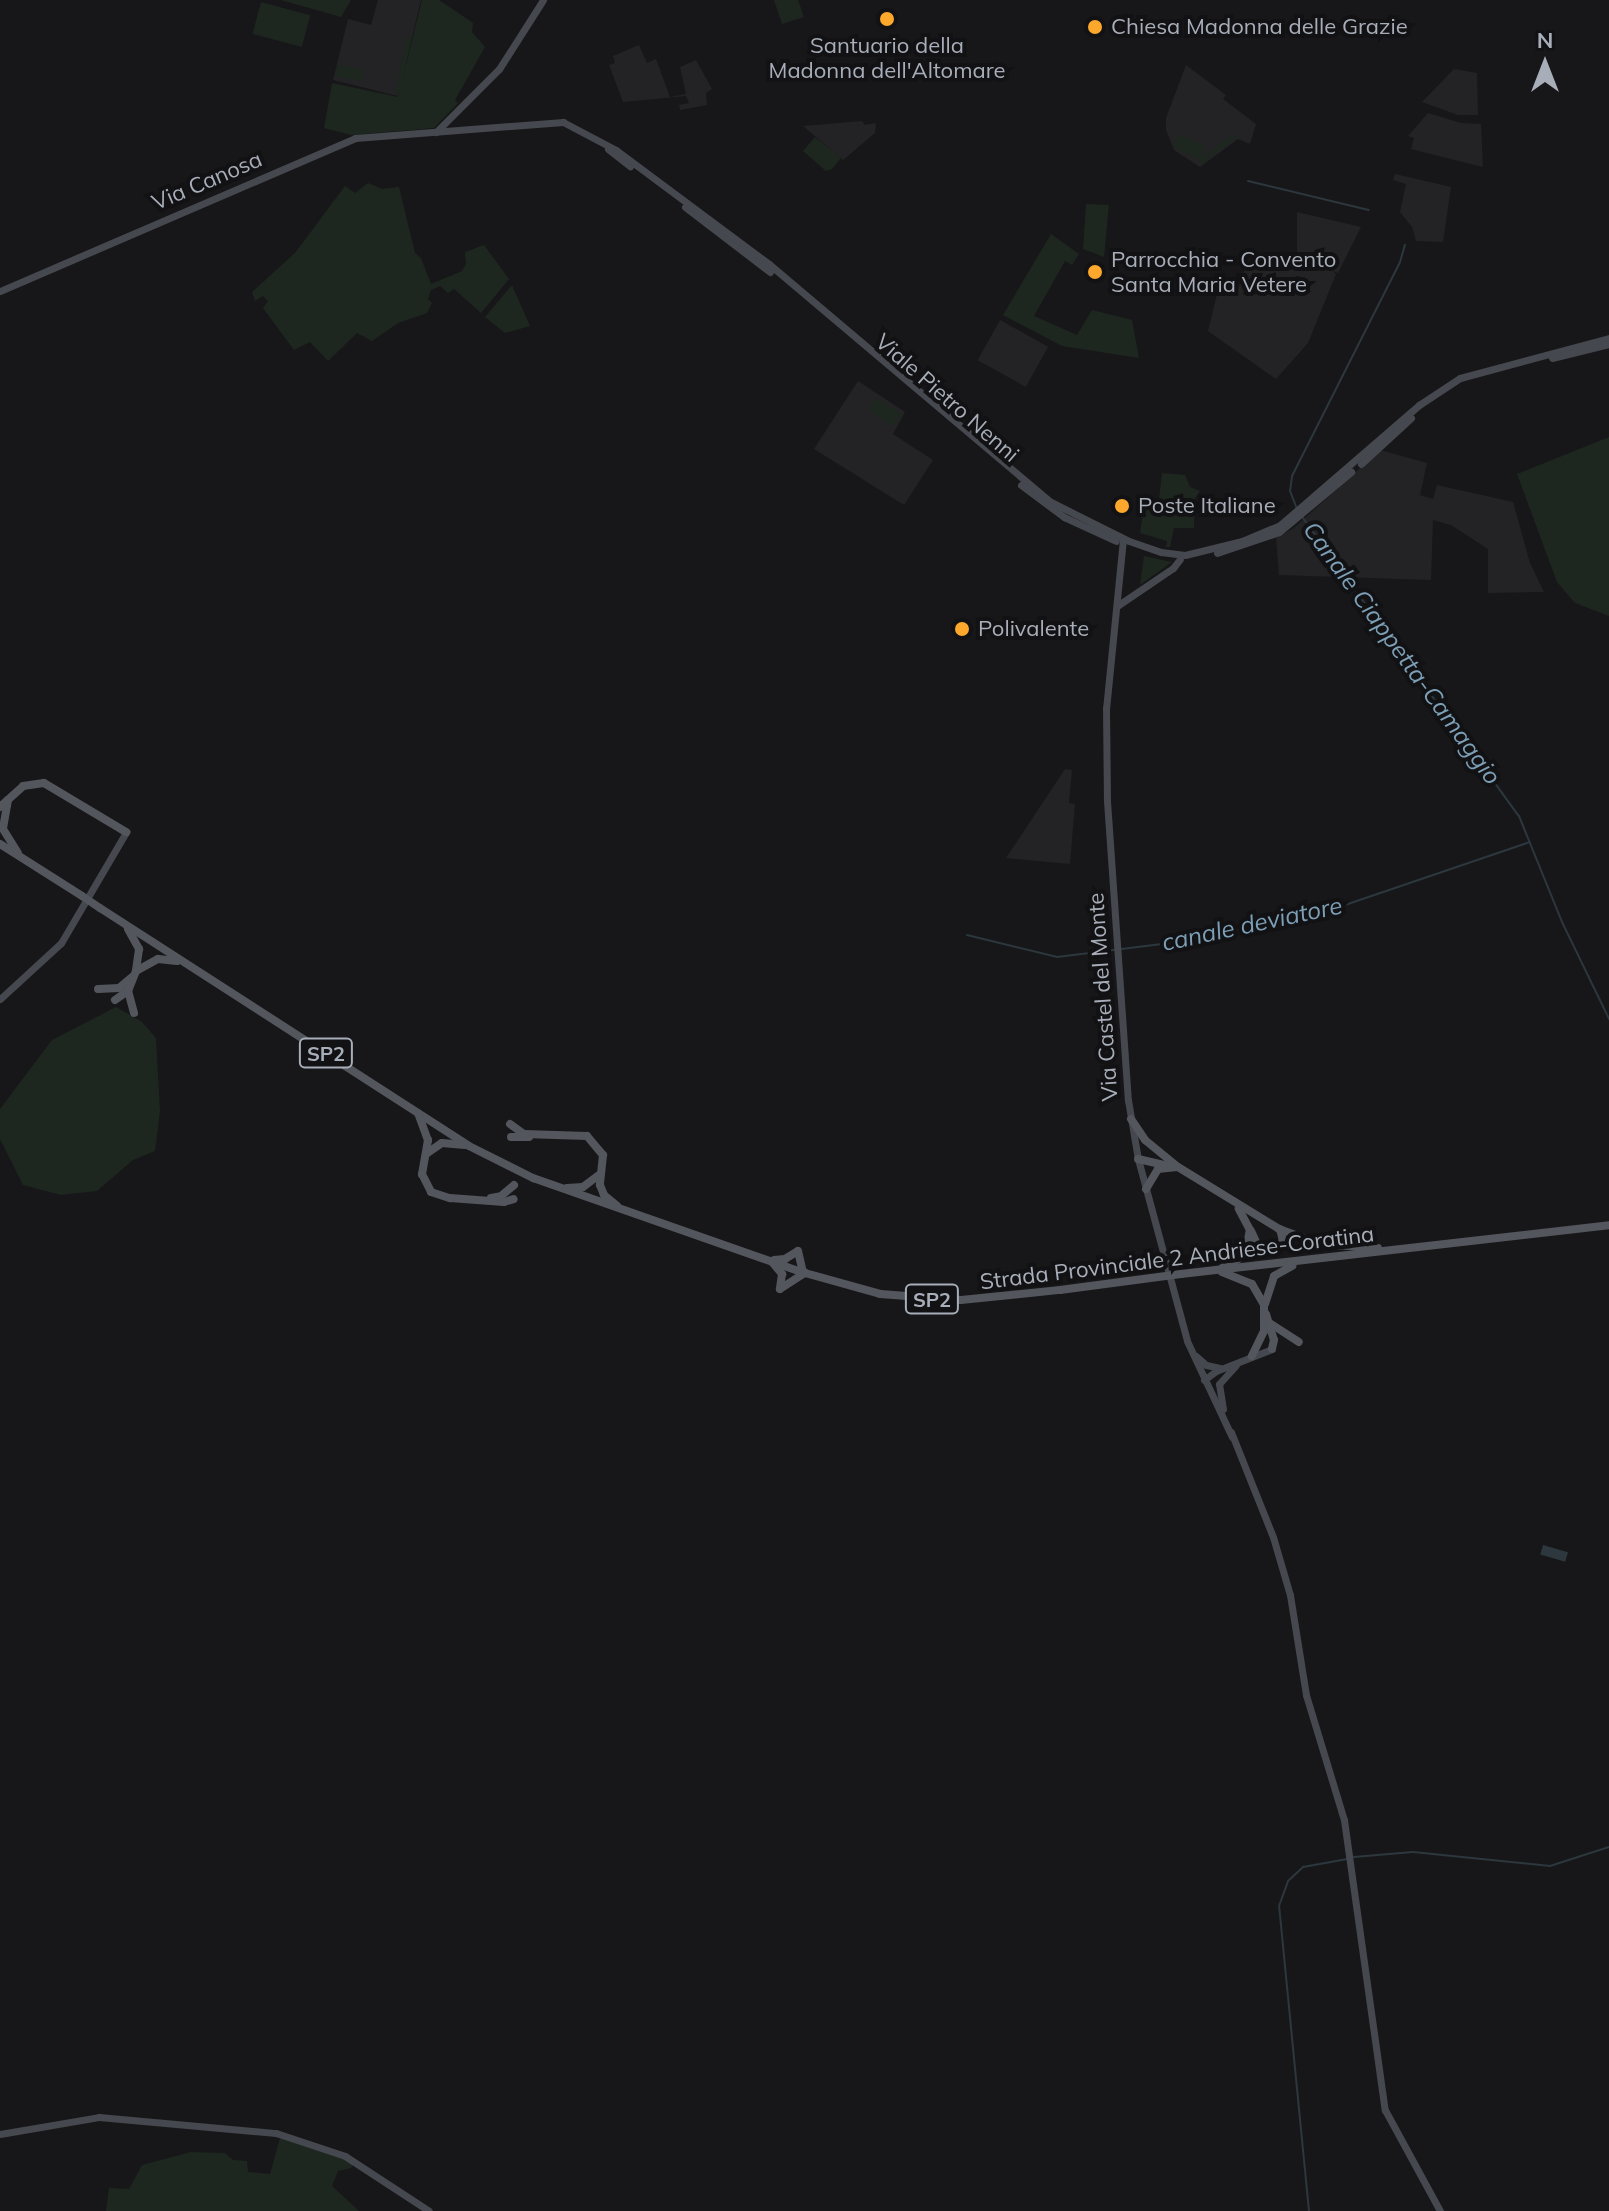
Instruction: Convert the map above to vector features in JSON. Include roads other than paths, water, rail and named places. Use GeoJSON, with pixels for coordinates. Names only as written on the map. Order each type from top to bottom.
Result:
{"type":"FeatureCollection","features":[{"type":"Feature","properties":{"kind":"main road"},"geometry":{"type":"LineString","coordinates":[[436,132],[499,69],[543,0]]}},
{"type":"Feature","properties":{"kind":"main road","name":"Via Canosa"},"geometry":{"type":"LineString","coordinates":[[0,291],[355,138],[563,122]]}},
{"type":"Feature","properties":{"kind":"main road","name":"Viale Pietro Nenni"},"geometry":{"type":"LineString","coordinates":[[563,122],[601,142],[759,261],[1046,505],[1123,541]]}},
{"type":"Feature","properties":{"kind":"main road"},"geometry":{"type":"LineString","coordinates":[[1123,541],[1152,555],[1180,559],[1213,554],[1265,539],[1304,510],[1419,405],[1460,378],[1609,341]]}},
{"type":"Feature","properties":{"kind":"main road"},"geometry":{"type":"LineString","coordinates":[[1123,541],[1161,552],[1189,555],[1262,534],[1295,517]]}},
{"type":"Feature","properties":{"kind":"main road","name":"Via Castel del Monte"},"geometry":{"type":"LineString","coordinates":[[1123,541],[1106,708],[1107,801],[1131,1119],[1138,1159],[1190,1348],[1232,1437]]}},
{"type":"Feature","properties":{"kind":"main road"},"geometry":{"type":"LineString","coordinates":[[1117,606],[1173,568],[1180,559]]}},
{"type":"Feature","properties":{"kind":"main road"},"geometry":{"type":"LineString","coordinates":[[0,807],[27,784],[44,783],[126,832],[61,943],[0,999]]}},
{"type":"Feature","properties":{"kind":"main road"},"geometry":{"type":"LineString","coordinates":[[11,796],[3,813],[3,829],[24,859]]}},
{"type":"Feature","properties":{"kind":"main road","name":"Strada Provinciale 2 Andriese-Coratina"},"geometry":{"type":"LineString","coordinates":[[0,844],[469,1146],[515,1170],[624,1211],[804,1272],[880,1294],[926,1299],[992,1299],[1609,1225]]}},
{"type":"Feature","properties":{"kind":"main road"},"geometry":{"type":"LineString","coordinates":[[124,989],[134,974],[139,949],[126,925]]}},
{"type":"Feature","properties":{"kind":"main road"},"geometry":{"type":"LineString","coordinates":[[134,974],[158,959],[186,964]]}},
{"type":"Feature","properties":{"kind":"main road"},"geometry":{"type":"LineString","coordinates":[[98,989],[124,989]]}},
{"type":"Feature","properties":{"kind":"main road"},"geometry":{"type":"LineString","coordinates":[[124,989],[134,1013]]}},
{"type":"Feature","properties":{"kind":"main road"},"geometry":{"type":"LineString","coordinates":[[417,1113],[426,1129],[422,1174],[431,1192],[450,1198],[502,1199],[515,1211]]}},
{"type":"Feature","properties":{"kind":"main road"},"geometry":{"type":"LineString","coordinates":[[1131,1119],[1173,1167],[1279,1229],[1334,1246],[1406,1249]]}},
{"type":"Feature","properties":{"kind":"main road"},"geometry":{"type":"LineString","coordinates":[[510,1124],[526,1136],[587,1136],[603,1155],[600,1174],[604,1195],[624,1211]]}},
{"type":"Feature","properties":{"kind":"main road"},"geometry":{"type":"LineString","coordinates":[[512,1151],[526,1136]]}},
{"type":"Feature","properties":{"kind":"main road"},"geometry":{"type":"LineString","coordinates":[[426,1154],[442,1143],[469,1146]]}},
{"type":"Feature","properties":{"kind":"main road"},"geometry":{"type":"LineString","coordinates":[[1138,1159],[1157,1152]]}},
{"type":"Feature","properties":{"kind":"main road"},"geometry":{"type":"LineString","coordinates":[[1138,1159],[1173,1167]]}},
{"type":"Feature","properties":{"kind":"main road"},"geometry":{"type":"LineString","coordinates":[[1146,1189],[1154,1173],[1173,1167]]}},
{"type":"Feature","properties":{"kind":"main road"},"geometry":{"type":"LineString","coordinates":[[558,1187],[583,1187],[600,1174]]}},
{"type":"Feature","properties":{"kind":"main road"},"geometry":{"type":"LineString","coordinates":[[502,1199],[514,1185]]}},
{"type":"Feature","properties":{"kind":"main road"},"geometry":{"type":"LineString","coordinates":[[1235,1205],[1258,1246],[1272,1252],[1283,1241],[1279,1229]]}},
{"type":"Feature","properties":{"kind":"main road"},"geometry":{"type":"LineString","coordinates":[[1213,1271],[1238,1259],[1246,1250],[1250,1230]]}},
{"type":"Feature","properties":{"kind":"main road"},"geometry":{"type":"LineString","coordinates":[[798,1251],[804,1272],[780,1289],[782,1274],[769,1260],[785,1259],[798,1251]]}},
{"type":"Feature","properties":{"kind":"main road"},"geometry":{"type":"LineString","coordinates":[[1265,1309],[1274,1276],[1286,1267],[1316,1260]]}},
{"type":"Feature","properties":{"kind":"main road"},"geometry":{"type":"LineString","coordinates":[[1204,1380],[1272,1349],[1265,1309],[1252,1284],[1239,1277],[1213,1271]]}},
{"type":"Feature","properties":{"kind":"main road"},"geometry":{"type":"LineString","coordinates":[[1267,1327],[1299,1342]]}},
{"type":"Feature","properties":{"kind":"main road"},"geometry":{"type":"LineString","coordinates":[[1252,1356],[1267,1327]]}},
{"type":"Feature","properties":{"kind":"main road"},"geometry":{"type":"LineString","coordinates":[[1190,1348],[1206,1365],[1225,1371]]}},
{"type":"Feature","properties":{"kind":"main road"},"geometry":{"type":"LineString","coordinates":[[1225,1371],[1218,1395],[1273,1537],[1290,1595],[1306,1695],[1339,1796],[1351,1858],[1385,2110],[1440,2211]]}},
{"type":"Feature","properties":{"kind":"main road"},"geometry":{"type":"LineString","coordinates":[[0,2134],[99,2117],[276,2133],[345,2156],[429,2211]]}},
{"type":"Feature","properties":{"kind":"waterway","name":"Canale Ciappetta-Camaggio"},"geometry":{"type":"LineString","coordinates":[[1248,181],[1369,210]]}},
{"type":"Feature","properties":{"kind":"waterway","name":"Canale Ciappetta-Camaggio"},"geometry":{"type":"LineString","coordinates":[[1297,509],[1290,491],[1292,476],[1400,262],[1405,245]]}},
{"type":"Feature","properties":{"kind":"waterway","name":"Canale Ciappetta-Camaggio"},"geometry":{"type":"LineString","coordinates":[[1303,518],[1519,816],[1562,922],[1609,1019]]}},
{"type":"Feature","properties":{"kind":"waterway","name":"canale deviatore"},"geometry":{"type":"LineString","coordinates":[[967,935],[1057,957],[1186,941],[1345,905],[1530,842]]}},
{"type":"Feature","properties":{"kind":"waterway","name":"Canale Ciappetta-Camaggio"},"geometry":{"type":"LineString","coordinates":[[1354,1857],[1413,1852],[1550,1866],[1609,1847]]}},
{"type":"Feature","properties":{"kind":"waterway","name":"Canale Ciappetta-Camaggio"},"geometry":{"type":"LineString","coordinates":[[1309,2211],[1279,1906],[1288,1881],[1303,1867],[1347,1859]]}},
{"type":"Feature","properties":{"kind":"place","name":"Santuario della Madonna dell'Altomare"},"geometry":{"type":"Point","coordinates":[887,19]}},
{"type":"Feature","properties":{"kind":"place","name":"Chiesa Madonna delle Grazie"},"geometry":{"type":"Point","coordinates":[1095,27]}},
{"type":"Feature","properties":{"kind":"place","name":"Parrocchia - Convento Santa Maria Vetere"},"geometry":{"type":"Point","coordinates":[1095,272]}},
{"type":"Feature","properties":{"kind":"place","name":"Poste Italiane"},"geometry":{"type":"Point","coordinates":[1122,506]}},
{"type":"Feature","properties":{"kind":"place","name":"Polivalente"},"geometry":{"type":"Point","coordinates":[962,629]}}]}
